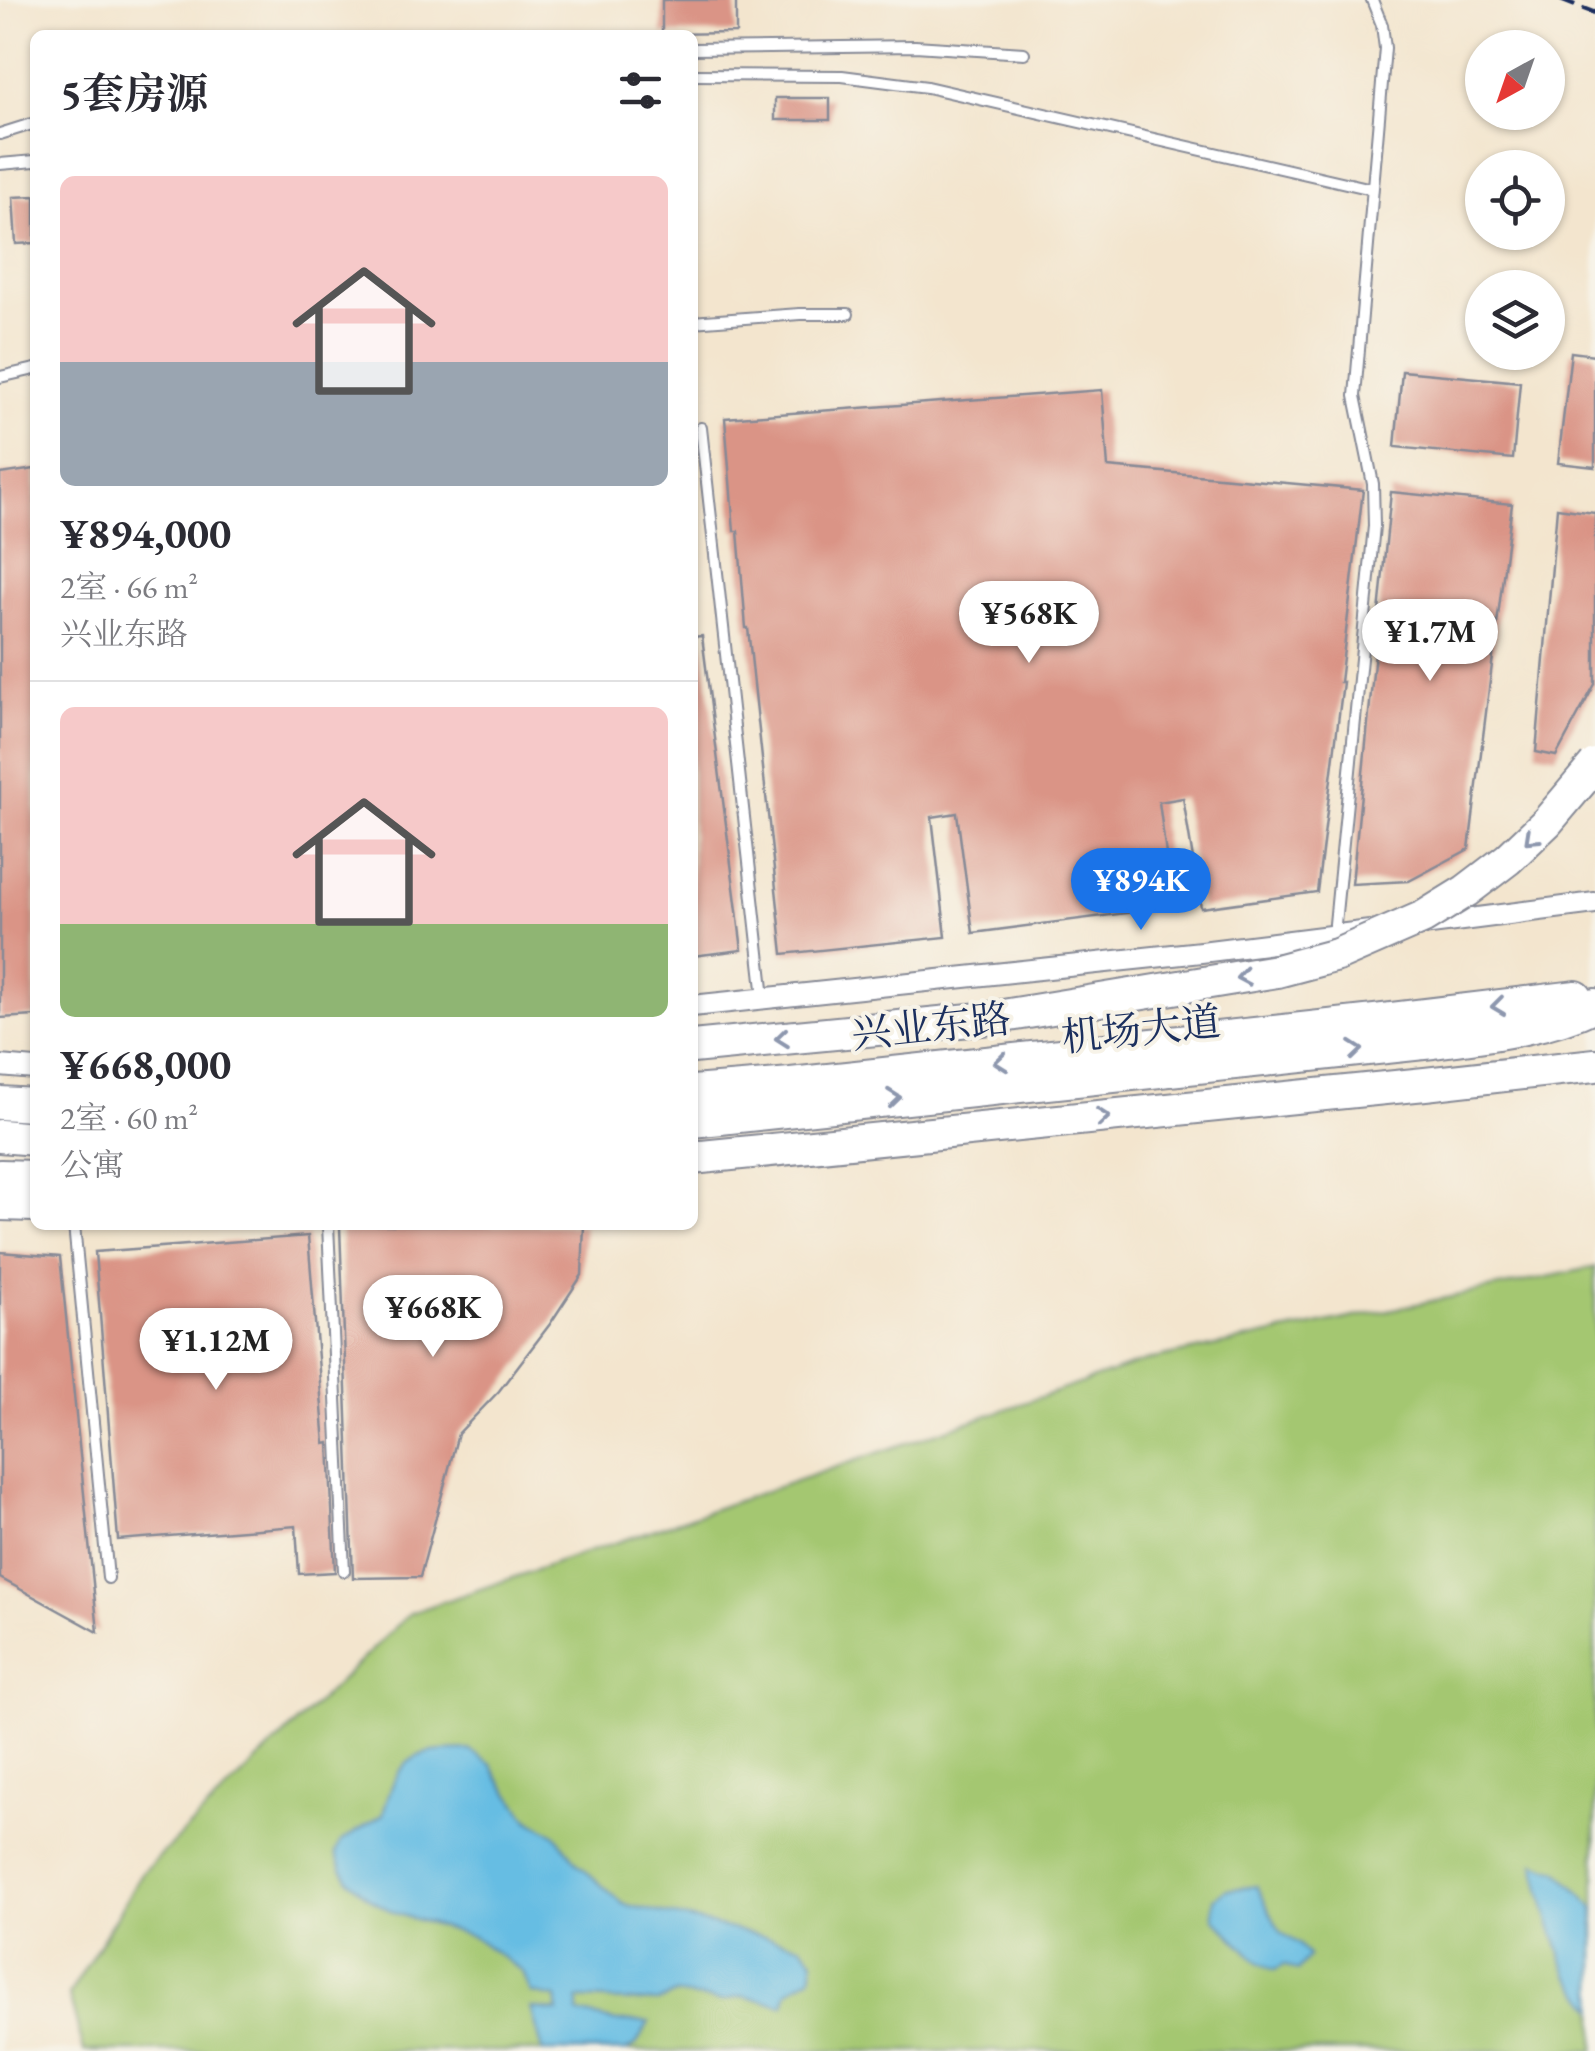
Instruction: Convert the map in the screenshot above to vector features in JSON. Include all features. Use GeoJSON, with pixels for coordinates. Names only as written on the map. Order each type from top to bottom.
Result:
{"type":"FeatureCollection","features":[{"type":"Feature","properties":{"kind":"main road"},"geometry":{"type":"LineString","coordinates":[[698,1046],[991,1018],[1277,971],[1337,955],[1424,916],[1466,891],[1547,822],[1595,765]]}},
{"type":"Feature","properties":{"kind":"main road","name":"兴业东路"},"geometry":{"type":"LineString","coordinates":[[698,1092],[1200,1040],[1595,994]]}},
{"type":"Feature","properties":{"kind":"main road","name":"机场大道"},"geometry":{"type":"LineString","coordinates":[[698,1119],[1449,1040],[1572,1016],[1595,1005]]}},
{"type":"Feature","properties":{"kind":"main road"},"geometry":{"type":"LineString","coordinates":[[698,1157],[1595,1065]]}},
{"type":"Feature","properties":{"kind":"main road"},"geometry":{"type":"LineString","coordinates":[[0,1103],[30,1105]]}},
{"type":"Feature","properties":{"kind":"main road"},"geometry":{"type":"LineString","coordinates":[[0,1136],[30,1139]]}},
{"type":"Feature","properties":{"kind":"main road"},"geometry":{"type":"LineString","coordinates":[[0,1176],[30,1177]]}},
{"type":"Feature","properties":{"kind":"main road"},"geometry":{"type":"LineString","coordinates":[[0,1204],[30,1205]]}},
{"type":"Feature","properties":{"kind":"street"},"geometry":{"type":"LineString","coordinates":[[698,1005],[1201,952],[1595,904]]}},
{"type":"Feature","properties":{"kind":"street"},"geometry":{"type":"LineString","coordinates":[[0,1066],[30,1069]]}},
{"type":"Feature","properties":{"kind":"lane"},"geometry":{"type":"LineString","coordinates":[[1334,936],[1374,526],[1374,484],[1355,396],[1385,48],[1382,25],[1372,0]]}},
{"type":"Feature","properties":{"kind":"lane"},"geometry":{"type":"LineString","coordinates":[[698,49],[915,46],[1024,54]]}},
{"type":"Feature","properties":{"kind":"lane"},"geometry":{"type":"LineString","coordinates":[[698,76],[842,76],[914,85],[1372,188]]}},
{"type":"Feature","properties":{"kind":"lane"},"geometry":{"type":"LineString","coordinates":[[0,134],[30,125]]}},
{"type":"Feature","properties":{"kind":"lane"},"geometry":{"type":"LineString","coordinates":[[0,164],[30,161]]}},
{"type":"Feature","properties":{"kind":"lane"},"geometry":{"type":"LineString","coordinates":[[698,322],[848,314]]}},
{"type":"Feature","properties":{"kind":"lane"},"geometry":{"type":"LineString","coordinates":[[0,377],[30,370]]}},
{"type":"Feature","properties":{"kind":"lane"},"geometry":{"type":"LineString","coordinates":[[700,428],[764,998]]}},
{"type":"Feature","properties":{"kind":"lane"},"geometry":{"type":"LineString","coordinates":[[74,1230],[108,1578]]}},
{"type":"Feature","properties":{"kind":"lane"},"geometry":{"type":"LineString","coordinates":[[328,1230],[344,1570]]}},
{"type":"Feature","properties":{"kind":"green space"},"geometry":{"type":"Polygon","coordinates":[[[1595,1267],[1595,2051],[84,2051],[69,1995],[142,1873],[410,1613],[1149,1360],[1595,1267]]]}},
{"type":"Feature","properties":{"kind":"water"},"geometry":{"type":"Polygon","coordinates":[[[469,1750],[492,1765],[529,1820],[555,1834],[578,1864],[623,1904],[801,1945],[814,1961],[811,1976],[787,1992],[784,2005],[742,1996],[721,2001],[675,1994],[658,2002],[578,1999],[578,2013],[617,2022],[649,2022],[636,2045],[626,2051],[543,2051],[531,2008],[558,2012],[556,1998],[531,1993],[523,1972],[474,1937],[395,1913],[370,1899],[350,1881],[336,1853],[341,1841],[383,1815],[392,1786],[409,1762],[428,1753],[469,1750]]]}},
{"type":"Feature","properties":{"kind":"water"},"geometry":{"type":"Polygon","coordinates":[[[1535,1863],[1558,1871],[1594,1907],[1595,2009],[1568,1975],[1535,1863]]]}},
{"type":"Feature","properties":{"kind":"water"},"geometry":{"type":"Polygon","coordinates":[[[1257,1886],[1280,1932],[1309,1956],[1298,1971],[1284,1965],[1274,1970],[1258,1962],[1214,1918],[1214,1899],[1225,1890],[1257,1886]]]}},
{"type":"Feature","properties":{"kind":"building"},"geometry":{"type":"Polygon","coordinates":[[[662,0],[736,0],[736,33],[662,30],[662,0]]]}},
{"type":"Feature","properties":{"kind":"building"},"geometry":{"type":"Polygon","coordinates":[[[775,98],[830,98],[830,120],[775,120],[775,98]]]}},
{"type":"Feature","properties":{"kind":"building"},"geometry":{"type":"Polygon","coordinates":[[[30,196],[30,243],[16,244],[13,197],[30,196]]]}},
{"type":"Feature","properties":{"kind":"building"},"geometry":{"type":"Polygon","coordinates":[[[1571,352],[1595,355],[1595,467],[1558,463],[1571,352]]]}},
{"type":"Feature","properties":{"kind":"building"},"geometry":{"type":"Polygon","coordinates":[[[1402,371],[1520,382],[1513,459],[1395,447],[1402,371]]]}},
{"type":"Feature","properties":{"kind":"building"},"geometry":{"type":"Polygon","coordinates":[[[1102,390],[1108,467],[1363,490],[1317,892],[1201,908],[1183,798],[1159,802],[1173,907],[973,933],[957,813],[932,817],[946,937],[783,954],[738,531],[734,531],[725,418],[1102,390]]]}},
{"type":"Feature","properties":{"kind":"building"},"geometry":{"type":"Polygon","coordinates":[[[30,470],[30,1016],[0,1018],[0,474],[30,470]]]}},
{"type":"Feature","properties":{"kind":"building"},"geometry":{"type":"Polygon","coordinates":[[[1391,492],[1512,504],[1469,849],[1409,881],[1352,884],[1391,492]]]}},
{"type":"Feature","properties":{"kind":"building"},"geometry":{"type":"Polygon","coordinates":[[[1557,508],[1595,513],[1595,684],[1556,756],[1536,752],[1557,508]]]}},
{"type":"Feature","properties":{"kind":"building"},"geometry":{"type":"Polygon","coordinates":[[[698,636],[702,636],[742,950],[698,955],[698,636]]]}},
{"type":"Feature","properties":{"kind":"building"},"geometry":{"type":"Polygon","coordinates":[[[340,1230],[584,1230],[582,1275],[499,1391],[458,1434],[420,1577],[353,1578],[340,1230]]]}},
{"type":"Feature","properties":{"kind":"building"},"geometry":{"type":"Polygon","coordinates":[[[308,1236],[325,1444],[329,1443],[335,1572],[299,1574],[296,1526],[118,1540],[95,1252],[308,1236]]]}},
{"type":"Feature","properties":{"kind":"building"},"geometry":{"type":"Polygon","coordinates":[[[0,1252],[60,1257],[98,1632],[0,1578],[0,1252]]]}},
{"type":"Feature","properties":{"kind":"railway"},"geometry":{"type":"LineString","coordinates":[[1561,0],[1595,13]]}}]}
